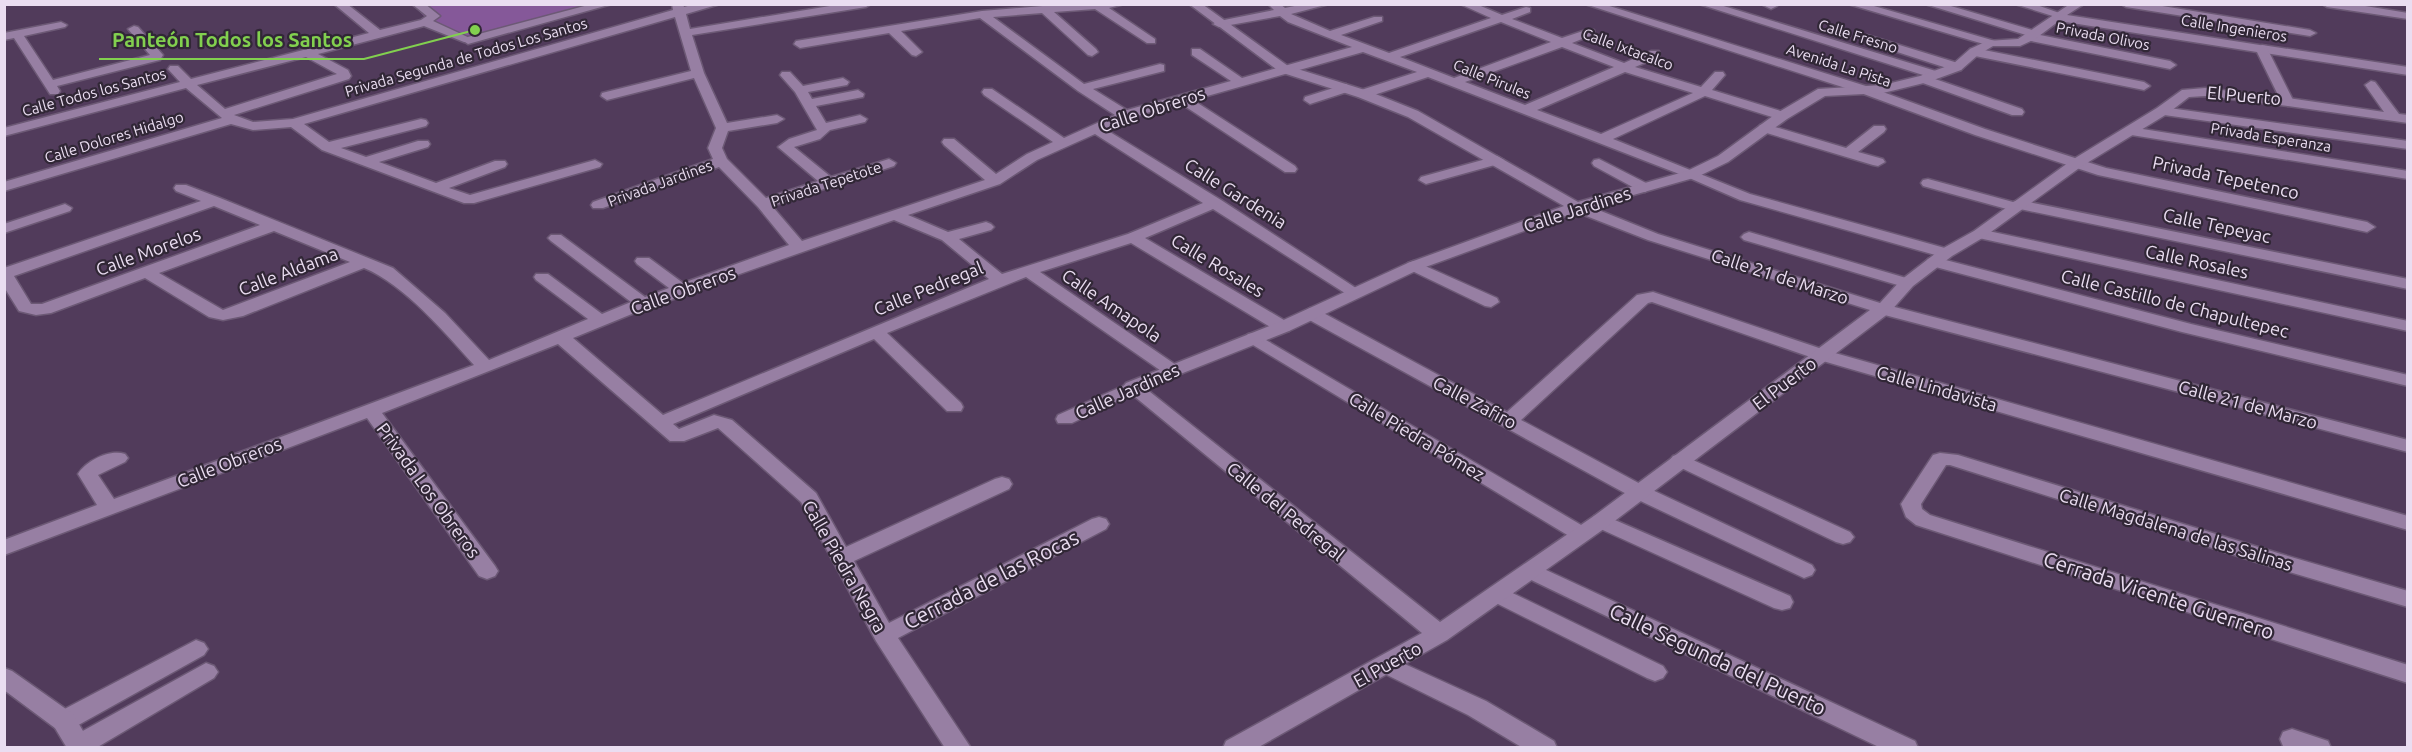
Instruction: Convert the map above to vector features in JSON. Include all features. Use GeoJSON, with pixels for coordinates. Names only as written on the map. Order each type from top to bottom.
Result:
{"type":"FeatureCollection","features":[{"type":"Feature","properties":{"kind":"street"},"geometry":{"type":"LineString","coordinates":[[339,4],[377,34]]}},
{"type":"Feature","properties":{"kind":"street"},"geometry":{"type":"LineString","coordinates":[[417,4],[434,16],[425,22]]}},
{"type":"Feature","properties":{"kind":"street"},"geometry":{"type":"LineString","coordinates":[[425,22],[468,40],[607,4]]}},
{"type":"Feature","properties":{"kind":"street"},"geometry":{"type":"LineString","coordinates":[[715,4],[679,9],[698,73],[723,128],[715,148],[721,161],[763,204],[799,247]]}},
{"type":"Feature","properties":{"kind":"street"},"geometry":{"type":"LineString","coordinates":[[796,35],[866,4]]}},
{"type":"Feature","properties":{"kind":"street"},"geometry":{"type":"LineString","coordinates":[[685,33],[796,35],[892,29],[1020,8],[1045,10],[1119,4]]}},
{"type":"Feature","properties":{"kind":"street","name":"Calle 21 de Marzo"},"geometry":{"type":"LineString","coordinates":[[1194,4],[1284,69],[1346,88],[1413,114],[1576,207],[1653,237],[1883,309],[2408,446]]}},
{"type":"Feature","properties":{"kind":"street"},"geometry":{"type":"LineString","coordinates":[[1220,24],[1277,9],[1324,4]]}},
{"type":"Feature","properties":{"kind":"street","name":"Calle Ixtacalco"},"geometry":{"type":"LineString","coordinates":[[1465,4],[1500,20],[1626,68],[1782,116]]}},
{"type":"Feature","properties":{"kind":"street","name":"Avenida La Pista"},"geometry":{"type":"LineString","coordinates":[[1590,4],[1865,90],[1980,132],[2077,163]]}},
{"type":"Feature","properties":{"kind":"street","name":"Calle Fresno"},"geometry":{"type":"LineString","coordinates":[[1704,4],[1930,77],[2017,112]]}},
{"type":"Feature","properties":{"kind":"street"},"geometry":{"type":"LineString","coordinates":[[1853,4],[1991,43]]}},
{"type":"Feature","properties":{"kind":"street","name":"Privada Olivos"},"geometry":{"type":"LineString","coordinates":[[1930,4],[2033,36],[2170,65]]}},
{"type":"Feature","properties":{"kind":"street","name":"Calle Ingenieros"},"geometry":{"type":"LineString","coordinates":[[2020,4],[2058,16],[2408,71]]}},
{"type":"Feature","properties":{"kind":"street","name":"Calle Jardines"},"geometry":{"type":"LineString","coordinates":[[1065,419],[1132,387],[1283,327],[1414,266],[1576,207],[1692,174],[1723,159],[1782,116],[1822,92],[1883,89],[1957,68],[1974,52],[1991,43],[2020,42],[2033,36],[2058,16],[2079,4]]}},
{"type":"Feature","properties":{"kind":"street"},"geometry":{"type":"LineString","coordinates":[[2127,4],[2310,33]]}},
{"type":"Feature","properties":{"kind":"street"},"geometry":{"type":"LineString","coordinates":[[2327,4],[2408,16]]}},
{"type":"Feature","properties":{"kind":"street"},"geometry":{"type":"LineString","coordinates":[[1096,6],[1151,41]]}},
{"type":"Feature","properties":{"kind":"street","name":"Privada Segunda de Todos Los Santos"},"geometry":{"type":"LineString","coordinates":[[229,116],[251,126],[294,123],[679,9]]}},
{"type":"Feature","properties":{"kind":"street","name":"Calle Pirules"},"geometry":{"type":"LineString","coordinates":[[1277,9],[1292,20],[1692,174]]}},
{"type":"Feature","properties":{"kind":"street"},"geometry":{"type":"LineString","coordinates":[[1045,10],[1092,52]]}},
{"type":"Feature","properties":{"kind":"street"},"geometry":{"type":"LineString","coordinates":[[1390,57],[1526,10]]}},
{"type":"Feature","properties":{"kind":"street"},"geometry":{"type":"LineString","coordinates":[[982,14],[1082,88],[1125,115]]}},
{"type":"Feature","properties":{"kind":"street"},"geometry":{"type":"LineString","coordinates":[[1331,34],[1378,19]]}},
{"type":"Feature","properties":{"kind":"street","name":"Calle Todos los Santos"},"geometry":{"type":"LineString","coordinates":[[4,132],[425,22]]}},
{"type":"Feature","properties":{"kind":"street"},"geometry":{"type":"LineString","coordinates":[[61,25],[11,36],[52,88],[156,57],[157,55],[134,29]]}},
{"type":"Feature","properties":{"kind":"street"},"geometry":{"type":"LineString","coordinates":[[892,29],[916,52]]}},
{"type":"Feature","properties":{"kind":"street"},"geometry":{"type":"LineString","coordinates":[[1455,82],[1590,32]]}},
{"type":"Feature","properties":{"kind":"street"},"geometry":{"type":"LineString","coordinates":[[1867,39],[1957,68]]}},
{"type":"Feature","properties":{"kind":"street","name":"Calle Obreros"},"geometry":{"type":"LineString","coordinates":[[4,548],[486,367],[643,303],[683,291],[799,247],[995,181],[1032,157],[1125,115],[1366,47]]}},
{"type":"Feature","properties":{"kind":"street","name":"El Puerto"},"geometry":{"type":"LineString","coordinates":[[2262,49],[2289,102]]}},
{"type":"Feature","properties":{"kind":"street"},"geometry":{"type":"LineString","coordinates":[[1196,52],[1240,82]]}},
{"type":"Feature","properties":{"kind":"street"},"geometry":{"type":"LineString","coordinates":[[1974,52],[2144,86]]}},
{"type":"Feature","properties":{"kind":"street","name":"Calle Dolores Hidalgo"},"geometry":{"type":"LineString","coordinates":[[4,187],[229,116],[345,76],[344,73],[308,53]]}},
{"type":"Feature","properties":{"kind":"street"},"geometry":{"type":"LineString","coordinates":[[1525,110],[1654,54]]}},
{"type":"Feature","properties":{"kind":"street"},"geometry":{"type":"LineString","coordinates":[[1082,88],[1160,68]]}},
{"type":"Feature","properties":{"kind":"street"},"geometry":{"type":"LineString","coordinates":[[174,69],[188,85],[229,116]]}},
{"type":"Feature","properties":{"kind":"street"},"geometry":{"type":"LineString","coordinates":[[1363,94],[1431,72]]}},
{"type":"Feature","properties":{"kind":"street"},"geometry":{"type":"LineString","coordinates":[[607,96],[698,73]]}},
{"type":"Feature","properties":{"kind":"street"},"geometry":{"type":"LineString","coordinates":[[786,75],[800,90],[824,128]]}},
{"type":"Feature","properties":{"kind":"street"},"geometry":{"type":"LineString","coordinates":[[1602,139],[1702,93],[1719,75]]}},
{"type":"Feature","properties":{"kind":"street"},"geometry":{"type":"LineString","coordinates":[[800,90],[843,82]]}},
{"type":"Feature","properties":{"kind":"street"},"geometry":{"type":"LineString","coordinates":[[2371,85],[2401,118]]}},
{"type":"Feature","properties":{"kind":"street"},"geometry":{"type":"LineString","coordinates":[[1310,100],[1346,88]]}},
{"type":"Feature","properties":{"kind":"street","name":"El Puerto"},"geometry":{"type":"LineString","coordinates":[[1235,747],[1439,634],[1498,594],[1601,521],[1883,309],[1907,284],[1940,258],[1979,234],[2077,163],[2162,111],[2186,93],[2192,91],[2289,102]]}},
{"type":"Feature","properties":{"kind":"street"},"geometry":{"type":"LineString","coordinates":[[988,92],[1063,143]]}},
{"type":"Feature","properties":{"kind":"street"},"geometry":{"type":"LineString","coordinates":[[808,104],[858,94]]}},
{"type":"Feature","properties":{"kind":"street"},"geometry":{"type":"LineString","coordinates":[[1181,98],[1290,169]]}},
{"type":"Feature","properties":{"kind":"street"},"geometry":{"type":"LineString","coordinates":[[2289,102],[2401,118]]}},
{"type":"Feature","properties":{"kind":"street"},"geometry":{"type":"LineString","coordinates":[[2162,111],[2408,145]]}},
{"type":"Feature","properties":{"kind":"street"},"geometry":{"type":"LineString","coordinates":[[723,128],[777,119]]}},
{"type":"Feature","properties":{"kind":"street"},"geometry":{"type":"LineString","coordinates":[[824,128],[860,119]]}},
{"type":"Feature","properties":{"kind":"street"},"geometry":{"type":"LineString","coordinates":[[294,123],[327,147],[469,200],[595,164]]}},
{"type":"Feature","properties":{"kind":"street"},"geometry":{"type":"LineString","coordinates":[[327,147],[421,123]]}},
{"type":"Feature","properties":{"kind":"street"},"geometry":{"type":"LineString","coordinates":[[824,128],[820,135],[791,143],[786,147],[828,182]]}},
{"type":"Feature","properties":{"kind":"street","name":"Calle Gardenia"},"geometry":{"type":"LineString","coordinates":[[1095,128],[1354,292]]}},
{"type":"Feature","properties":{"kind":"street"},"geometry":{"type":"LineString","coordinates":[[1765,128],[1878,162]]}},
{"type":"Feature","properties":{"kind":"street"},"geometry":{"type":"LineString","coordinates":[[1848,153],[1879,129]]}},
{"type":"Feature","properties":{"kind":"street","name":"Privada Esperanza"},"geometry":{"type":"LineString","coordinates":[[2130,131],[2408,175]]}},
{"type":"Feature","properties":{"kind":"street"},"geometry":{"type":"LineString","coordinates":[[949,142],[995,181]]}},
{"type":"Feature","properties":{"kind":"street"},"geometry":{"type":"LineString","coordinates":[[367,161],[423,144]]}},
{"type":"Feature","properties":{"kind":"street"},"geometry":{"type":"LineString","coordinates":[[1426,180],[1497,160]]}},
{"type":"Feature","properties":{"kind":"street","name":"Privada Jardines"},"geometry":{"type":"LineString","coordinates":[[598,205],[721,161]]}},
{"type":"Feature","properties":{"kind":"street"},"geometry":{"type":"LineString","coordinates":[[1599,163],[1645,188]]}},
{"type":"Feature","properties":{"kind":"street","name":"Privada Tepetenco"},"geometry":{"type":"LineString","coordinates":[[2077,163],[2103,172],[2367,227]]}},
{"type":"Feature","properties":{"kind":"street"},"geometry":{"type":"LineString","coordinates":[[437,187],[500,164]]}},
{"type":"Feature","properties":{"kind":"street","name":"Privada Tepetote"},"geometry":{"type":"LineString","coordinates":[[763,204],[889,164]]}},
{"type":"Feature","properties":{"kind":"street","name":"Calle Castillo de Chapultepec"},"geometry":{"type":"LineString","coordinates":[[1692,174],[1745,197],[1940,258],[2188,328],[2408,381]]}},
{"type":"Feature","properties":{"kind":"street","name":"Calle Tepeyac"},"geometry":{"type":"LineString","coordinates":[[1928,183],[2016,206],[2408,284]]}},
{"type":"Feature","properties":{"kind":"street"},"geometry":{"type":"LineString","coordinates":[[182,188],[387,271],[439,317],[486,367]]}},
{"type":"Feature","properties":{"kind":"street"},"geometry":{"type":"LineString","coordinates":[[5,273],[214,201]]}},
{"type":"Feature","properties":{"kind":"street","name":"Calle Pedregal"},"geometry":{"type":"LineString","coordinates":[[659,423],[1000,280],[1133,237],[1216,203]]}},
{"type":"Feature","properties":{"kind":"street"},"geometry":{"type":"LineString","coordinates":[[4,229],[65,208]]}},
{"type":"Feature","properties":{"kind":"street"},"geometry":{"type":"LineString","coordinates":[[895,215],[947,237],[1000,280]]}},
{"type":"Feature","properties":{"kind":"street","name":"Calle Morelos"},"geometry":{"type":"LineString","coordinates":[[5,273],[25,307],[36,310],[55,306],[273,226]]}},
{"type":"Feature","properties":{"kind":"street"},"geometry":{"type":"LineString","coordinates":[[947,237],[986,227]]}},
{"type":"Feature","properties":{"kind":"street","name":"Calle Rosales"},"geometry":{"type":"LineString","coordinates":[[1979,234],[2408,326]]}},
{"type":"Feature","properties":{"kind":"street","name":"Calle Rosales"},"geometry":{"type":"LineString","coordinates":[[1133,237],[1283,327]]}},
{"type":"Feature","properties":{"kind":"street"},"geometry":{"type":"LineString","coordinates":[[1749,237],[1907,284]]}},
{"type":"Feature","properties":{"kind":"street"},"geometry":{"type":"LineString","coordinates":[[556,238],[643,303]]}},
{"type":"Feature","properties":{"kind":"street","name":"Calle Aldama"},"geometry":{"type":"LineString","coordinates":[[148,273],[215,313],[223,315],[237,312],[367,261]]}},
{"type":"Feature","properties":{"kind":"street"},"geometry":{"type":"LineString","coordinates":[[643,261],[683,291]]}},
{"type":"Feature","properties":{"kind":"street"},"geometry":{"type":"LineString","coordinates":[[1414,266],[1491,302]]}},
{"type":"Feature","properties":{"kind":"street","name":"Calle Amapola"},"geometry":{"type":"LineString","coordinates":[[1029,272],[1173,370]]}},
{"type":"Feature","properties":{"kind":"street"},"geometry":{"type":"LineString","coordinates":[[542,277],[601,321]]}},
{"type":"Feature","properties":{"kind":"street","name":"Calle Lindavista"},"geometry":{"type":"LineString","coordinates":[[1509,421],[1648,296],[1822,355],[2408,523]]}},
{"type":"Feature","properties":{"kind":"street","name":"Calle Zafiro"},"geometry":{"type":"LineString","coordinates":[[1310,313],[1639,492],[1804,570]]}},
{"type":"Feature","properties":{"kind":"street"},"geometry":{"type":"LineString","coordinates":[[875,331],[954,407]]}},
{"type":"Feature","properties":{"kind":"street","name":"Calle Piedra Negra"},"geometry":{"type":"LineString","coordinates":[[560,336],[676,437],[714,421],[725,423],[809,498],[884,634],[959,747]]}},
{"type":"Feature","properties":{"kind":"street","name":"Calle Piedra Pómez"},"geometry":{"type":"LineString","coordinates":[[1254,338],[1581,534]]}},
{"type":"Feature","properties":{"kind":"street","name":"Calle del Pedregal"},"geometry":{"type":"LineString","coordinates":[[1132,387],[1439,634]]}},
{"type":"Feature","properties":{"kind":"street","name":"Privada Los Obreros"},"geometry":{"type":"LineString","coordinates":[[370,409],[488,571]]}},
{"type":"Feature","properties":{"kind":"street"},"geometry":{"type":"LineString","coordinates":[[109,508],[88,474],[93,468],[118,458]]}},
{"type":"Feature","properties":{"kind":"street","name":"Cerrada Vicente Guerrero"},"geometry":{"type":"LineString","coordinates":[[1945,459],[1937,462],[1911,504],[1913,512],[1923,519],[2408,674]]}},
{"type":"Feature","properties":{"kind":"street","name":"Calle Magdalena de las Salinas"},"geometry":{"type":"LineString","coordinates":[[1945,459],[1958,460],[2274,560],[2408,599]]}},
{"type":"Feature","properties":{"kind":"street"},"geometry":{"type":"LineString","coordinates":[[1680,460],[1844,537]]}},
{"type":"Feature","properties":{"kind":"street"},"geometry":{"type":"LineString","coordinates":[[841,558],[1002,484]]}},
{"type":"Feature","properties":{"kind":"street"},"geometry":{"type":"LineString","coordinates":[[1601,521],[1782,602]]}},
{"type":"Feature","properties":{"kind":"street","name":"Cerrada de las Rocas"},"geometry":{"type":"LineString","coordinates":[[884,634],[1099,524]]}},
{"type":"Feature","properties":{"kind":"street","name":"Calle Segunda del Puerto"},"geometry":{"type":"LineString","coordinates":[[1531,571],[1906,747]]}},
{"type":"Feature","properties":{"kind":"street"},"geometry":{"type":"LineString","coordinates":[[1498,594],[1655,672]]}},
{"type":"Feature","properties":{"kind":"street"},"geometry":{"type":"LineString","coordinates":[[64,721],[196,649]]}},
{"type":"Feature","properties":{"kind":"street"},"geometry":{"type":"LineString","coordinates":[[1387,664],[1477,708],[1545,747]]}},
{"type":"Feature","properties":{"kind":"street"},"geometry":{"type":"LineString","coordinates":[[4,677],[64,721],[80,746],[206,672]]}},
{"type":"Feature","properties":{"kind":"street"},"geometry":{"type":"LineString","coordinates":[[2292,740],[2319,747]]}},
{"type":"Feature","properties":{"kind":"shaded area"},"geometry":{"type":"Polygon","coordinates":[[[413,5],[603,5],[468,40],[425,22],[425,17],[413,5]]]}},
{"type":"Feature","properties":{"kind":"place","name":"Panteón Todos los Santos"},"geometry":{"type":"Point","coordinates":[475,30]}}]}
